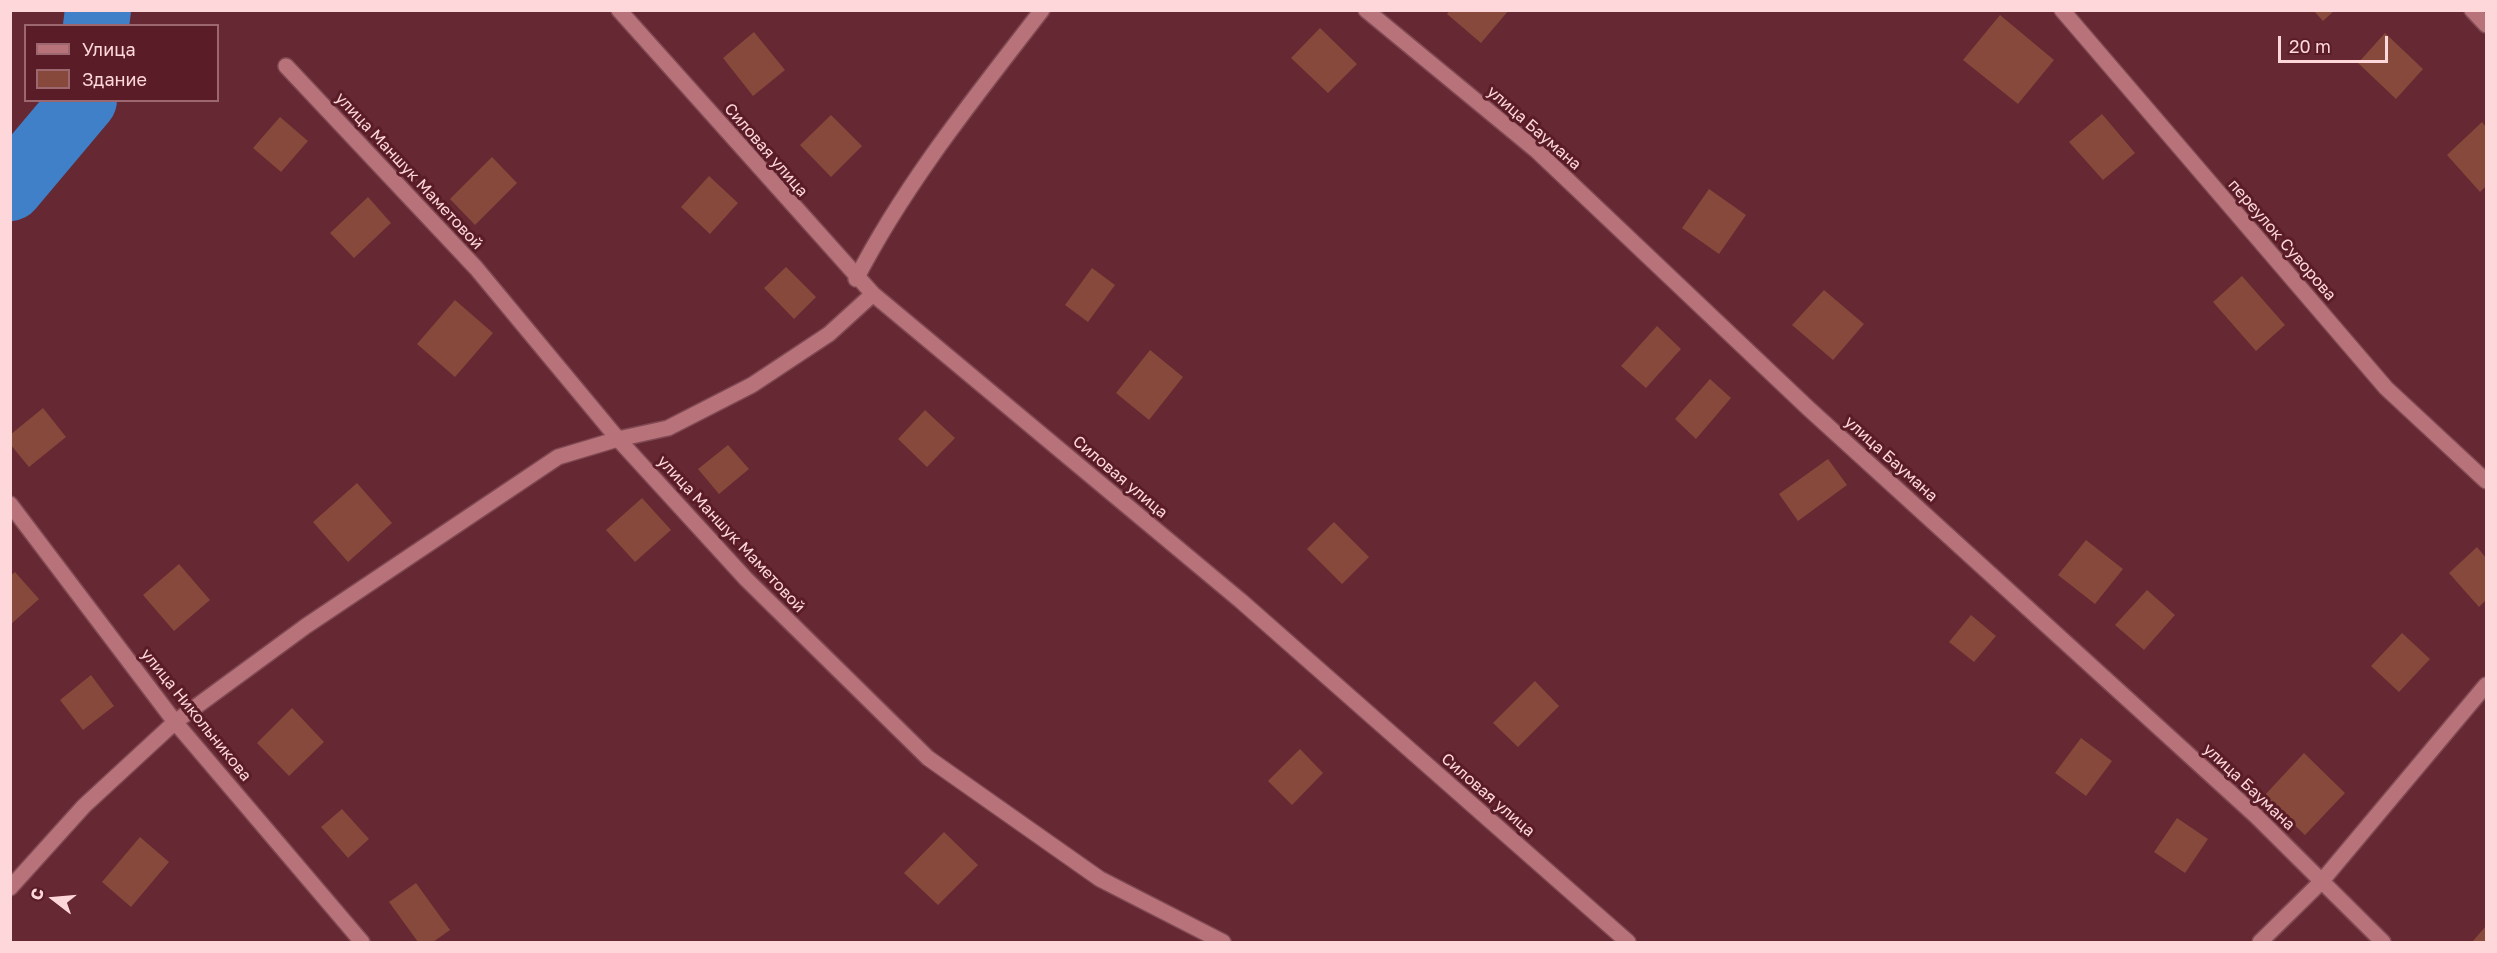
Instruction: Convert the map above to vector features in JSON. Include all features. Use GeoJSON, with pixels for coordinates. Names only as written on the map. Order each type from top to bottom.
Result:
{"type":"FeatureCollection","features":[{"type":"Feature","properties":{"kind":"street","name":"Силовая улица"},"geometry":{"type":"LineString","coordinates":[[619,10],[856,279],[1241,601],[1628,942]]}},
{"type":"Feature","properties":{"kind":"street"},"geometry":{"type":"LineString","coordinates":[[856,279],[872,248],[928,162],[1042,10]]}},
{"type":"Feature","properties":{"kind":"street","name":"улица Баумана"},"geometry":{"type":"LineString","coordinates":[[1366,10],[1537,151],[1817,416],[2256,816],[2383,942]]}},
{"type":"Feature","properties":{"kind":"street","name":"переулок Суворова"},"geometry":{"type":"LineString","coordinates":[[2062,10],[2386,388],[2487,481]]}},
{"type":"Feature","properties":{"kind":"street"},"geometry":{"type":"LineString","coordinates":[[2472,10],[2487,25]]}},
{"type":"Feature","properties":{"kind":"street","name":"улица Маншук Маметовой"},"geometry":{"type":"LineString","coordinates":[[286,66],[476,268],[618,439],[746,579],[928,758],[1100,879],[1223,942]]}},
{"type":"Feature","properties":{"kind":"street"},"geometry":{"type":"LineString","coordinates":[[10,888],[84,807],[175,722],[306,626],[558,457],[618,439],[668,428],[752,385],[829,334],[873,294]]}},
{"type":"Feature","properties":{"kind":"street","name":"улица Никольникова"},"geometry":{"type":"LineString","coordinates":[[10,504],[175,722],[362,942]]}},
{"type":"Feature","properties":{"kind":"street"},"geometry":{"type":"LineString","coordinates":[[2260,942],[2321,882],[2487,685]]}},
{"type":"Feature","properties":{"kind":"building"},"geometry":{"type":"Polygon","coordinates":[[[1450,10],[1509,10],[1481,43],[1447,14],[1450,10]]]}},
{"type":"Feature","properties":{"kind":"building"},"geometry":{"type":"Polygon","coordinates":[[[2313,10],[2335,10],[2323,21],[2313,10]]]}},
{"type":"Feature","properties":{"kind":"building"},"geometry":{"type":"Polygon","coordinates":[[[2000,15],[2054,60],[2018,104],[1963,60],[2000,15]]]}},
{"type":"Feature","properties":{"kind":"building"},"geometry":{"type":"Polygon","coordinates":[[[1320,28],[1357,64],[1328,93],[1291,58],[1320,28]]]}},
{"type":"Feature","properties":{"kind":"building"},"geometry":{"type":"Polygon","coordinates":[[[754,32],[785,70],[753,96],[723,58],[754,32]]]}},
{"type":"Feature","properties":{"kind":"building"},"geometry":{"type":"Polygon","coordinates":[[[2385,33],[2423,69],[2396,99],[2358,63],[2385,33]]]}},
{"type":"Feature","properties":{"kind":"building"},"geometry":{"type":"Polygon","coordinates":[[[2102,114],[2135,153],[2103,180],[2069,142],[2102,114]]]}},
{"type":"Feature","properties":{"kind":"building"},"geometry":{"type":"Polygon","coordinates":[[[831,115],[862,146],[831,177],[800,145],[831,115]]]}},
{"type":"Feature","properties":{"kind":"building"},"geometry":{"type":"Polygon","coordinates":[[[280,117],[308,141],[281,172],[253,148],[280,117]]]}},
{"type":"Feature","properties":{"kind":"building"},"geometry":{"type":"Polygon","coordinates":[[[2482,122],[2486,127],[2486,186],[2480,192],[2447,155],[2482,122]]]}},
{"type":"Feature","properties":{"kind":"building"},"geometry":{"type":"Polygon","coordinates":[[[492,157],[517,183],[475,225],[450,199],[492,157]]]}},
{"type":"Feature","properties":{"kind":"building"},"geometry":{"type":"Polygon","coordinates":[[[709,176],[738,203],[710,234],[681,207],[709,176]]]}},
{"type":"Feature","properties":{"kind":"building"},"geometry":{"type":"Polygon","coordinates":[[[1709,189],[1746,215],[1719,254],[1682,228],[1709,189]]]}},
{"type":"Feature","properties":{"kind":"building"},"geometry":{"type":"Polygon","coordinates":[[[368,197],[391,223],[354,258],[330,233],[368,197]]]}},
{"type":"Feature","properties":{"kind":"building"},"geometry":{"type":"Polygon","coordinates":[[[786,267],[816,297],[794,319],[764,288],[786,267]]]}},
{"type":"Feature","properties":{"kind":"building"},"geometry":{"type":"Polygon","coordinates":[[[1092,268],[1115,285],[1088,322],[1065,305],[1092,268]]]}},
{"type":"Feature","properties":{"kind":"building"},"geometry":{"type":"Polygon","coordinates":[[[2242,276],[2285,325],[2256,351],[2213,302],[2242,276]]]}},
{"type":"Feature","properties":{"kind":"building"},"geometry":{"type":"Polygon","coordinates":[[[1824,290],[1864,324],[1833,360],[1792,325],[1824,290]]]}},
{"type":"Feature","properties":{"kind":"building"},"geometry":{"type":"Polygon","coordinates":[[[455,300],[493,333],[455,377],[417,344],[455,300]]]}},
{"type":"Feature","properties":{"kind":"building"},"geometry":{"type":"Polygon","coordinates":[[[1657,326],[1681,349],[1646,388],[1621,366],[1657,326]]]}},
{"type":"Feature","properties":{"kind":"building"},"geometry":{"type":"Polygon","coordinates":[[[1150,350],[1183,377],[1149,420],[1116,393],[1150,350]]]}},
{"type":"Feature","properties":{"kind":"building"},"geometry":{"type":"Polygon","coordinates":[[[1710,379],[1731,398],[1696,439],[1675,419],[1710,379]]]}},
{"type":"Feature","properties":{"kind":"building"},"geometry":{"type":"Polygon","coordinates":[[[43,408],[66,437],[29,467],[10,444],[10,435],[43,408]]]}},
{"type":"Feature","properties":{"kind":"building"},"geometry":{"type":"Polygon","coordinates":[[[925,410],[955,438],[927,467],[898,439],[925,410]]]}},
{"type":"Feature","properties":{"kind":"building"},"geometry":{"type":"Polygon","coordinates":[[[728,445],[749,469],[719,494],[698,469],[728,445]]]}},
{"type":"Feature","properties":{"kind":"building"},"geometry":{"type":"Polygon","coordinates":[[[1828,459],[1847,485],[1798,521],[1779,494],[1828,459]]]}},
{"type":"Feature","properties":{"kind":"building"},"geometry":{"type":"Polygon","coordinates":[[[357,483],[392,523],[348,562],[313,522],[357,483]]]}},
{"type":"Feature","properties":{"kind":"building"},"geometry":{"type":"Polygon","coordinates":[[[642,498],[671,530],[635,562],[606,530],[642,498]]]}},
{"type":"Feature","properties":{"kind":"building"},"geometry":{"type":"Polygon","coordinates":[[[1334,522],[1369,557],[1342,584],[1307,549],[1334,522]]]}},
{"type":"Feature","properties":{"kind":"building"},"geometry":{"type":"Polygon","coordinates":[[[2086,540],[2123,569],[2095,604],[2058,575],[2086,540]]]}},
{"type":"Feature","properties":{"kind":"building"},"geometry":{"type":"Polygon","coordinates":[[[2477,547],[2486,558],[2486,600],[2479,607],[2449,573],[2477,547]]]}},
{"type":"Feature","properties":{"kind":"building"},"geometry":{"type":"Polygon","coordinates":[[[179,564],[210,600],[174,631],[143,595],[179,564]]]}},
{"type":"Feature","properties":{"kind":"building"},"geometry":{"type":"Polygon","coordinates":[[[15,572],[39,599],[10,625],[10,576],[15,572]]]}},
{"type":"Feature","properties":{"kind":"building"},"geometry":{"type":"Polygon","coordinates":[[[2147,590],[2175,615],[2144,650],[2115,625],[2147,590]]]}},
{"type":"Feature","properties":{"kind":"building"},"geometry":{"type":"Polygon","coordinates":[[[1971,615],[1996,636],[1974,662],[1949,642],[1971,615]]]}},
{"type":"Feature","properties":{"kind":"building"},"geometry":{"type":"Polygon","coordinates":[[[2402,633],[2430,659],[2399,692],[2371,666],[2402,633]]]}},
{"type":"Feature","properties":{"kind":"building"},"geometry":{"type":"Polygon","coordinates":[[[91,675],[114,706],[83,730],[60,700],[91,675]]]}},
{"type":"Feature","properties":{"kind":"building"},"geometry":{"type":"Polygon","coordinates":[[[1535,681],[1559,706],[1518,747],[1493,723],[1535,681]]]}},
{"type":"Feature","properties":{"kind":"building"},"geometry":{"type":"Polygon","coordinates":[[[292,708],[324,742],[289,776],[257,743],[292,708]]]}},
{"type":"Feature","properties":{"kind":"building"},"geometry":{"type":"Polygon","coordinates":[[[2081,738],[2112,761],[2086,796],[2055,773],[2081,738]]]}},
{"type":"Feature","properties":{"kind":"building"},"geometry":{"type":"Polygon","coordinates":[[[1300,749],[1323,773],[1292,805],[1268,781],[1300,749]]]}},
{"type":"Feature","properties":{"kind":"building"},"geometry":{"type":"Polygon","coordinates":[[[2304,753],[2345,793],[2305,835],[2264,796],[2304,753]]]}},
{"type":"Feature","properties":{"kind":"building"},"geometry":{"type":"Polygon","coordinates":[[[342,809],[369,839],[348,858],[321,827],[342,809]]]}},
{"type":"Feature","properties":{"kind":"building"},"geometry":{"type":"Polygon","coordinates":[[[2177,818],[2208,839],[2185,873],[2154,852],[2177,818]]]}},
{"type":"Feature","properties":{"kind":"building"},"geometry":{"type":"Polygon","coordinates":[[[944,832],[978,865],[938,905],[904,873],[944,832]]]}},
{"type":"Feature","properties":{"kind":"building"},"geometry":{"type":"Polygon","coordinates":[[[140,837],[169,862],[131,907],[102,882],[140,837]]]}},
{"type":"Feature","properties":{"kind":"building"},"geometry":{"type":"Polygon","coordinates":[[[416,883],[450,930],[433,942],[418,942],[389,902],[416,883]]]}},
{"type":"Feature","properties":{"kind":"building"},"geometry":{"type":"Polygon","coordinates":[[[2486,926],[2486,942],[2472,942],[2486,926]]]}},
{"type":"Feature","properties":{"kind":"waterway"},"geometry":{"type":"LineString","coordinates":[[96,24],[98,10]]}},
{"type":"Feature","properties":{"kind":"waterway"},"geometry":{"type":"LineString","coordinates":[[10,188],[82,102]]}}]}
